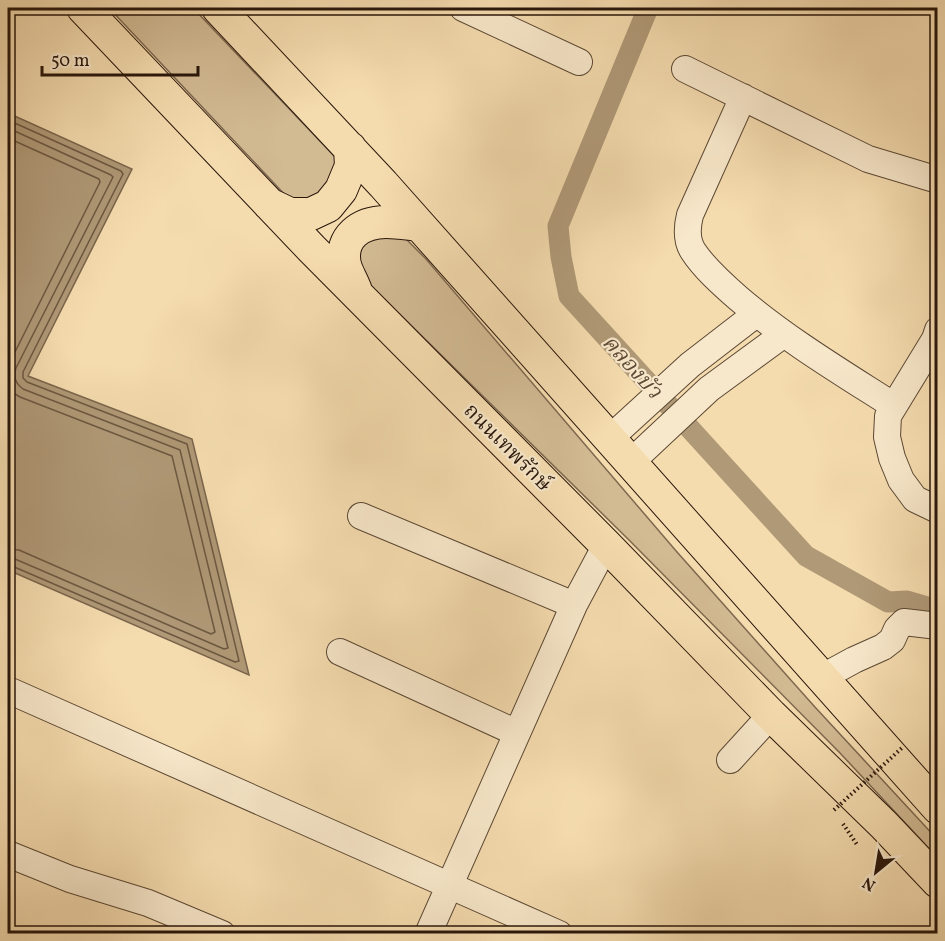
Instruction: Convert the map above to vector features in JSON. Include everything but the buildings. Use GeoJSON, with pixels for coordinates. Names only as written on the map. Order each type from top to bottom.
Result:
{"type":"FeatureCollection","features":[{"type":"Feature","properties":{"kind":"main road","name":"ถนนเทพรักษ์"},"geometry":{"type":"LineString","coordinates":[[83,8],[359,297],[938,882]]}},
{"type":"Feature","properties":{"kind":"main road"},"geometry":{"type":"LineString","coordinates":[[218,8],[350,148],[938,808]]}},
{"type":"Feature","properties":{"kind":"main road"},"geometry":{"type":"LineString","coordinates":[[269,204],[290,214],[311,214],[328,206],[341,190],[351,166],[350,148]]}},
{"type":"Feature","properties":{"kind":"main road"},"geometry":{"type":"LineString","coordinates":[[359,297],[345,267],[343,249],[350,236],[366,225],[386,222],[419,225]]}},
{"type":"Feature","properties":{"kind":"street"},"geometry":{"type":"LineString","coordinates":[[462,8],[579,62]]}},
{"type":"Feature","properties":{"kind":"street"},"geometry":{"type":"LineString","coordinates":[[685,69],[868,159],[938,180]]}},
{"type":"Feature","properties":{"kind":"street"},"geometry":{"type":"LineString","coordinates":[[742,97],[690,215],[687,225],[688,237],[693,250],[718,281],[756,314],[894,406]]}},
{"type":"Feature","properties":{"kind":"street"},"geometry":{"type":"LineString","coordinates":[[609,439],[690,365],[756,314]]}},
{"type":"Feature","properties":{"kind":"street"},"geometry":{"type":"LineString","coordinates":[[630,463],[709,389],[784,334]]}},
{"type":"Feature","properties":{"kind":"street"},"geometry":{"type":"LineString","coordinates":[[937,337],[888,416],[887,437],[901,480],[915,499],[938,510]]}},
{"type":"Feature","properties":{"kind":"street"},"geometry":{"type":"LineString","coordinates":[[361,516],[574,605]]}},
{"type":"Feature","properties":{"kind":"street"},"geometry":{"type":"LineString","coordinates":[[428,933],[574,605],[606,545]]}},
{"type":"Feature","properties":{"kind":"street"},"geometry":{"type":"LineString","coordinates":[[821,678],[883,647],[892,640],[897,629],[904,622],[938,626]]}},
{"type":"Feature","properties":{"kind":"street"},"geometry":{"type":"LineString","coordinates":[[340,652],[517,733]]}},
{"type":"Feature","properties":{"kind":"street"},"geometry":{"type":"LineString","coordinates":[[8,690],[559,933]]}},
{"type":"Feature","properties":{"kind":"street"},"geometry":{"type":"LineString","coordinates":[[730,760],[771,715]]}},
{"type":"Feature","properties":{"kind":"street"},"geometry":{"type":"LineString","coordinates":[[8,854],[70,879],[148,903],[222,933]]}},
{"type":"Feature","properties":{"kind":"path"},"geometry":{"type":"LineString","coordinates":[[834,810],[903,747]]}},
{"type":"Feature","properties":{"kind":"path"},"geometry":{"type":"LineString","coordinates":[[840,819],[858,846]]}},
{"type":"Feature","properties":{"kind":"shaded area"},"geometry":{"type":"Polygon","coordinates":[[[109,8],[193,8],[337,159],[340,174],[317,202],[288,198],[109,8]]]}},
{"type":"Feature","properties":{"kind":"shaded area"},"geometry":{"type":"Polygon","coordinates":[[[403,236],[426,259],[677,552],[814,706],[937,839],[937,857],[840,753],[630,541],[363,278],[356,258],[359,244],[368,237],[403,236]]]}},
{"type":"Feature","properties":{"kind":"water"},"geometry":{"type":"Polygon","coordinates":[[[8,113],[132,169],[28,376],[192,439],[249,675],[8,570],[8,113]]]}},
{"type":"Feature","properties":{"kind":"waterway","name":"คลองบัว"},"geometry":{"type":"LineString","coordinates":[[648,8],[558,226],[561,257],[569,296],[806,556],[888,602],[907,601],[938,610]]}}]}
